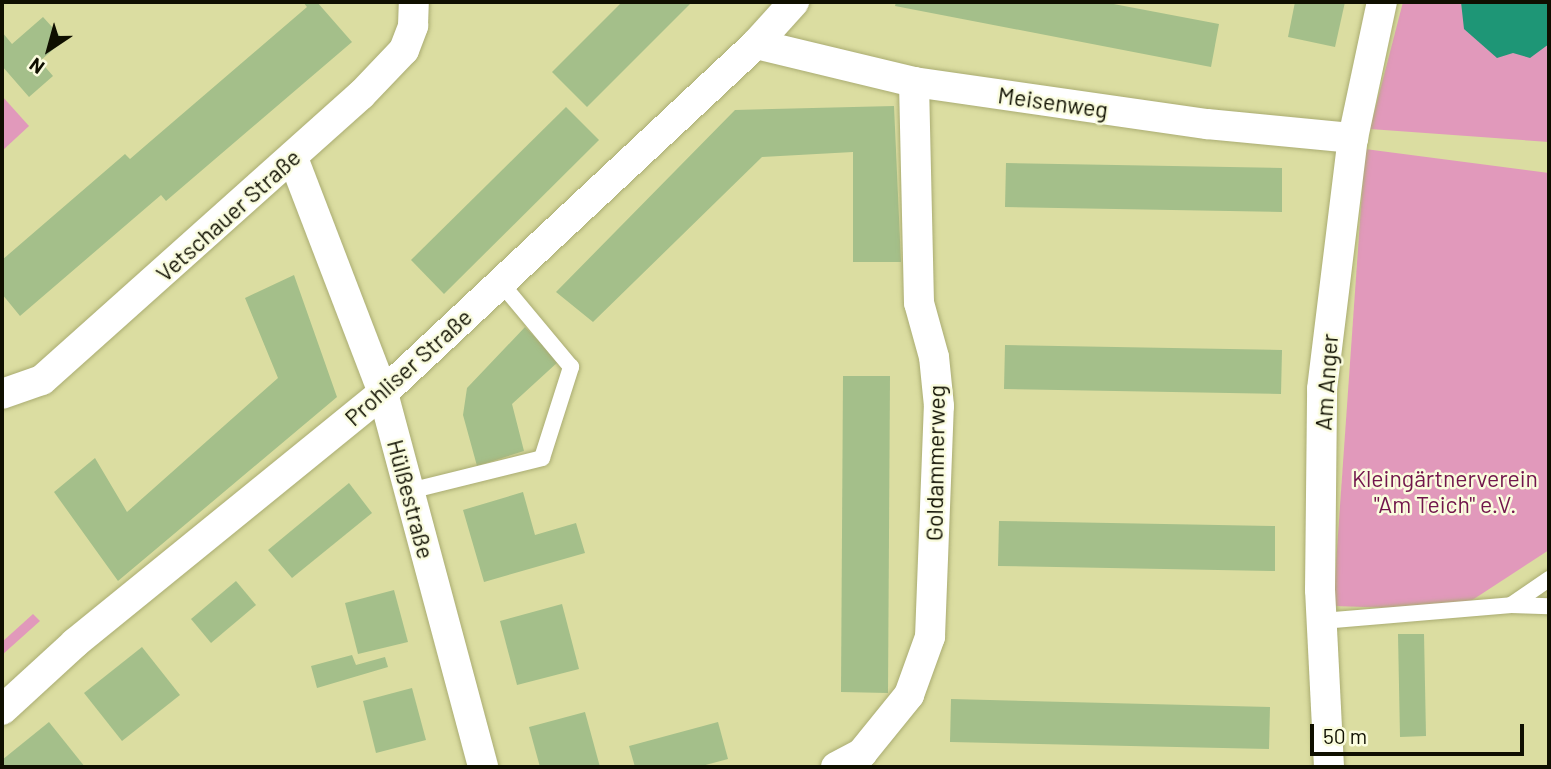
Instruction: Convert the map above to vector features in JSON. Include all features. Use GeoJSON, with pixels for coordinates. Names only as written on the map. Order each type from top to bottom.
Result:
{"type":"FeatureCollection","features":[{"type":"Feature","properties":{"kind":"street","name":"Vetschauer Straße"},"geometry":{"type":"LineString","coordinates":[[2,394],[42,380],[293,158],[404,50],[413,26],[414,2]]}},
{"type":"Feature","properties":{"kind":"street","name":"Prohliser Straße"},"geometry":{"type":"LineString","coordinates":[[2,710],[75,643],[383,393],[756,44],[794,2]]}},
{"type":"Feature","properties":{"kind":"street","name":"Am Anger"},"geometry":{"type":"LineString","coordinates":[[1329,767],[1322,621],[1322,389],[1353,138],[1382,2]]}},
{"type":"Feature","properties":{"kind":"street","name":"Meisenweg"},"geometry":{"type":"LineString","coordinates":[[756,44],[914,82],[1207,124],[1353,138]]}},
{"type":"Feature","properties":{"kind":"street","name":"Goldammerweg"},"geometry":{"type":"LineString","coordinates":[[836,767],[862,754],[909,695],[930,636],[939,406],[934,357],[919,303],[914,82]]}},
{"type":"Feature","properties":{"kind":"street","name":"Hülßestraße"},"geometry":{"type":"LineString","coordinates":[[293,158],[383,393],[483,767]]}},
{"type":"Feature","properties":{"kind":"lane"},"geometry":{"type":"LineString","coordinates":[[409,491],[542,458],[571,367],[501,283]]}},
{"type":"Feature","properties":{"kind":"lane"},"geometry":{"type":"LineString","coordinates":[[1511,605],[1549,579]]}},
{"type":"Feature","properties":{"kind":"lane"},"geometry":{"type":"LineString","coordinates":[[1322,621],[1511,605],[1549,606]]}},
{"type":"Feature","properties":{"kind":"green space"},"geometry":{"type":"Polygon","coordinates":[[[1403,2],[1549,2],[1549,142],[1370,129],[1403,2]]]}},
{"type":"Feature","properties":{"kind":"green space"},"geometry":{"type":"Polygon","coordinates":[[[2,96],[29,126],[2,151],[2,96]]]}},
{"type":"Feature","properties":{"kind":"green space","name":"Kleingärtnerverein \"Am Teich\" e.V."},"geometry":{"type":"Polygon","coordinates":[[[1365,149],[1549,173],[1549,550],[1457,610],[1333,606],[1365,149]]]}},
{"type":"Feature","properties":{"kind":"green space"},"geometry":{"type":"Polygon","coordinates":[[[33,614],[40,621],[2,655],[2,642],[33,614]]]}},
{"type":"Feature","properties":{"kind":"shaded area"},"geometry":{"type":"Polygon","coordinates":[[[1461,2],[1549,2],[1549,44],[1530,58],[1513,53],[1497,58],[1464,29],[1461,2]]]}},
{"type":"Feature","properties":{"kind":"building"},"geometry":{"type":"Polygon","coordinates":[[[303,2],[317,2],[352,42],[166,201],[161,195],[20,316],[2,294],[2,260],[125,154],[130,159],[307,7],[303,2]]]}},
{"type":"Feature","properties":{"kind":"building"},"geometry":{"type":"Polygon","coordinates":[[[622,2],[692,2],[587,107],[552,72],[622,2]]]}},
{"type":"Feature","properties":{"kind":"building"},"geometry":{"type":"Polygon","coordinates":[[[896,2],[1103,2],[1219,24],[1211,67],[895,6],[896,2]]]}},
{"type":"Feature","properties":{"kind":"building"},"geometry":{"type":"Polygon","coordinates":[[[1295,2],[1345,2],[1335,47],[1288,37],[1295,2]]]}},
{"type":"Feature","properties":{"kind":"building"},"geometry":{"type":"Polygon","coordinates":[[[43,17],[64,40],[40,61],[53,76],[29,97],[2,66],[2,32],[12,44],[43,17]]]}},
{"type":"Feature","properties":{"kind":"building"},"geometry":{"type":"Polygon","coordinates":[[[894,106],[901,262],[853,262],[853,152],[762,157],[593,322],[556,292],[735,110],[894,106]]]}},
{"type":"Feature","properties":{"kind":"building"},"geometry":{"type":"Polygon","coordinates":[[[566,107],[599,140],[444,294],[411,260],[566,107]]]}},
{"type":"Feature","properties":{"kind":"building"},"geometry":{"type":"Polygon","coordinates":[[[1006,163],[1282,168],[1282,212],[1005,207],[1006,163]]]}},
{"type":"Feature","properties":{"kind":"building"},"geometry":{"type":"Polygon","coordinates":[[[294,275],[337,397],[118,581],[54,492],[95,458],[127,512],[278,378],[245,298],[294,275]]]}},
{"type":"Feature","properties":{"kind":"building"},"geometry":{"type":"Polygon","coordinates":[[[525,327],[559,361],[512,404],[524,451],[477,466],[463,415],[467,388],[525,327]]]}},
{"type":"Feature","properties":{"kind":"building"},"geometry":{"type":"Polygon","coordinates":[[[1005,345],[1282,350],[1281,394],[1004,389],[1005,345]]]}},
{"type":"Feature","properties":{"kind":"building"},"geometry":{"type":"Polygon","coordinates":[[[843,376],[890,376],[888,693],[841,692],[843,376]]]}},
{"type":"Feature","properties":{"kind":"building"},"geometry":{"type":"Polygon","coordinates":[[[349,483],[372,513],[292,578],[268,550],[349,483]]]}},
{"type":"Feature","properties":{"kind":"building"},"geometry":{"type":"Polygon","coordinates":[[[523,492],[535,535],[576,523],[585,553],[484,582],[463,510],[523,492]]]}},
{"type":"Feature","properties":{"kind":"building"},"geometry":{"type":"Polygon","coordinates":[[[999,521],[1275,526],[1275,571],[998,566],[999,521]]]}},
{"type":"Feature","properties":{"kind":"building"},"geometry":{"type":"Polygon","coordinates":[[[236,581],[256,605],[211,643],[191,619],[236,581]]]}},
{"type":"Feature","properties":{"kind":"building"},"geometry":{"type":"Polygon","coordinates":[[[394,590],[408,642],[358,654],[345,603],[394,590]]]}},
{"type":"Feature","properties":{"kind":"building"},"geometry":{"type":"Polygon","coordinates":[[[562,604],[579,669],[517,685],[500,621],[562,604]]]}},
{"type":"Feature","properties":{"kind":"building"},"geometry":{"type":"Polygon","coordinates":[[[1398,634],[1424,634],[1426,736],[1400,737],[1398,634]]]}},
{"type":"Feature","properties":{"kind":"building"},"geometry":{"type":"Polygon","coordinates":[[[142,647],[180,695],[122,741],[84,693],[142,647]]]}},
{"type":"Feature","properties":{"kind":"building"},"geometry":{"type":"Polygon","coordinates":[[[352,655],[356,665],[385,657],[388,667],[317,688],[311,666],[352,655]]]}},
{"type":"Feature","properties":{"kind":"building"},"geometry":{"type":"Polygon","coordinates":[[[412,688],[426,740],[376,753],[363,701],[412,688]]]}},
{"type":"Feature","properties":{"kind":"building"},"geometry":{"type":"Polygon","coordinates":[[[951,699],[1270,707],[1269,749],[950,742],[951,699]]]}},
{"type":"Feature","properties":{"kind":"building"},"geometry":{"type":"Polygon","coordinates":[[[585,712],[600,767],[540,767],[529,727],[585,712]]]}},
{"type":"Feature","properties":{"kind":"building"},"geometry":{"type":"Polygon","coordinates":[[[49,722],[85,767],[2,767],[2,760],[49,722]]]}},
{"type":"Feature","properties":{"kind":"building"},"geometry":{"type":"Polygon","coordinates":[[[718,722],[728,759],[698,767],[635,767],[629,746],[718,722]]]}}]}
